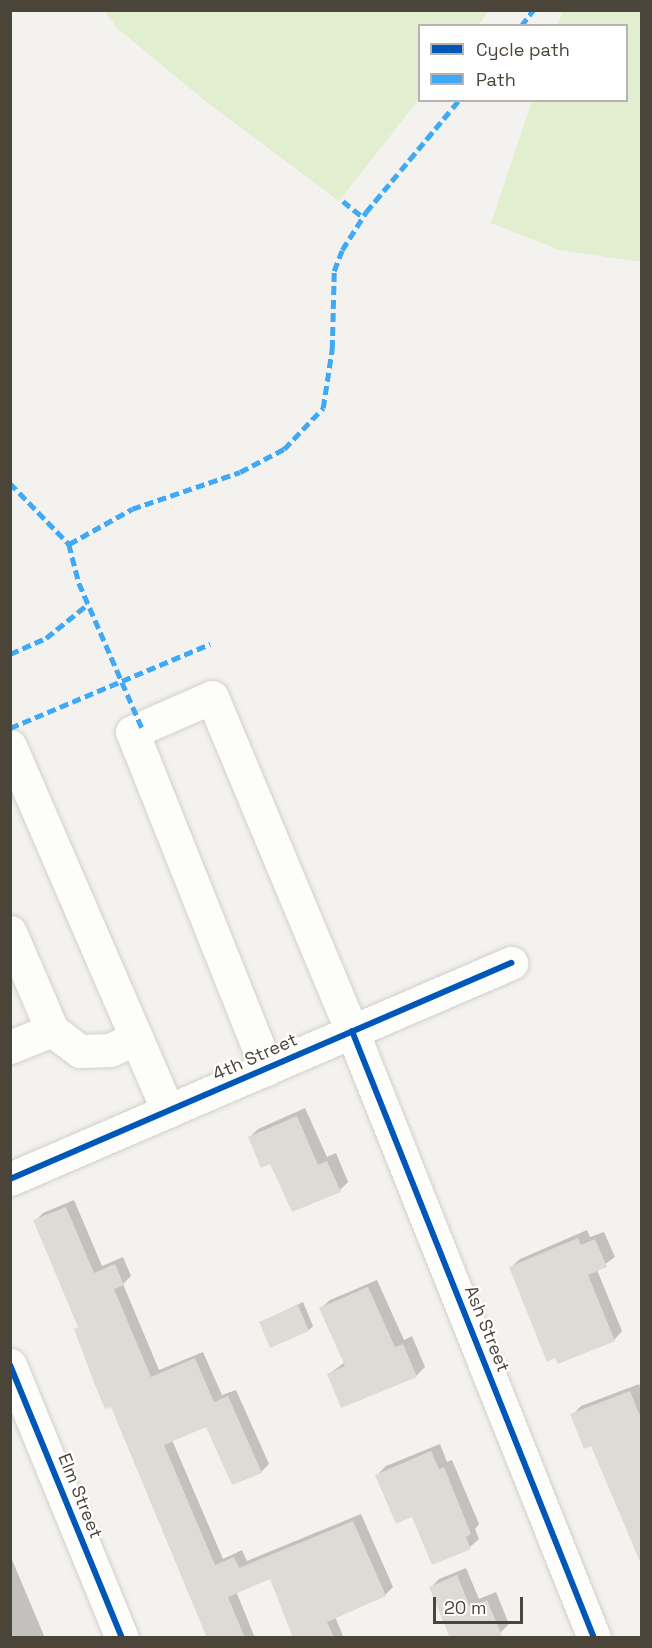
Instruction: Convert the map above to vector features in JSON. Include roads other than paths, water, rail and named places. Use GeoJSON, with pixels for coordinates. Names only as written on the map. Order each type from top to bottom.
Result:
{"type":"FeatureCollection","features":[{"type":"Feature","properties":{"kind":"street","name":"Ash Street"},"geometry":{"type":"LineString","coordinates":[[267,1069],[132,732],[212,697],[352,1031],[594,1638]]}},
{"type":"Feature","properties":{"kind":"street"},"geometry":{"type":"LineString","coordinates":[[10,746],[168,1111]]}},
{"type":"Feature","properties":{"kind":"street"},"geometry":{"type":"LineString","coordinates":[[10,932],[52,1030],[80,1051],[110,1050],[136,1038]]}},
{"type":"Feature","properties":{"kind":"street","name":"4th Street"},"geometry":{"type":"LineString","coordinates":[[10,1179],[511,963]]}},
{"type":"Feature","properties":{"kind":"street"},"geometry":{"type":"LineString","coordinates":[[10,1047],[52,1030]]}},
{"type":"Feature","properties":{"kind":"street","name":"Elm Street"},"geometry":{"type":"LineString","coordinates":[[10,1365],[122,1638]]}}]}
